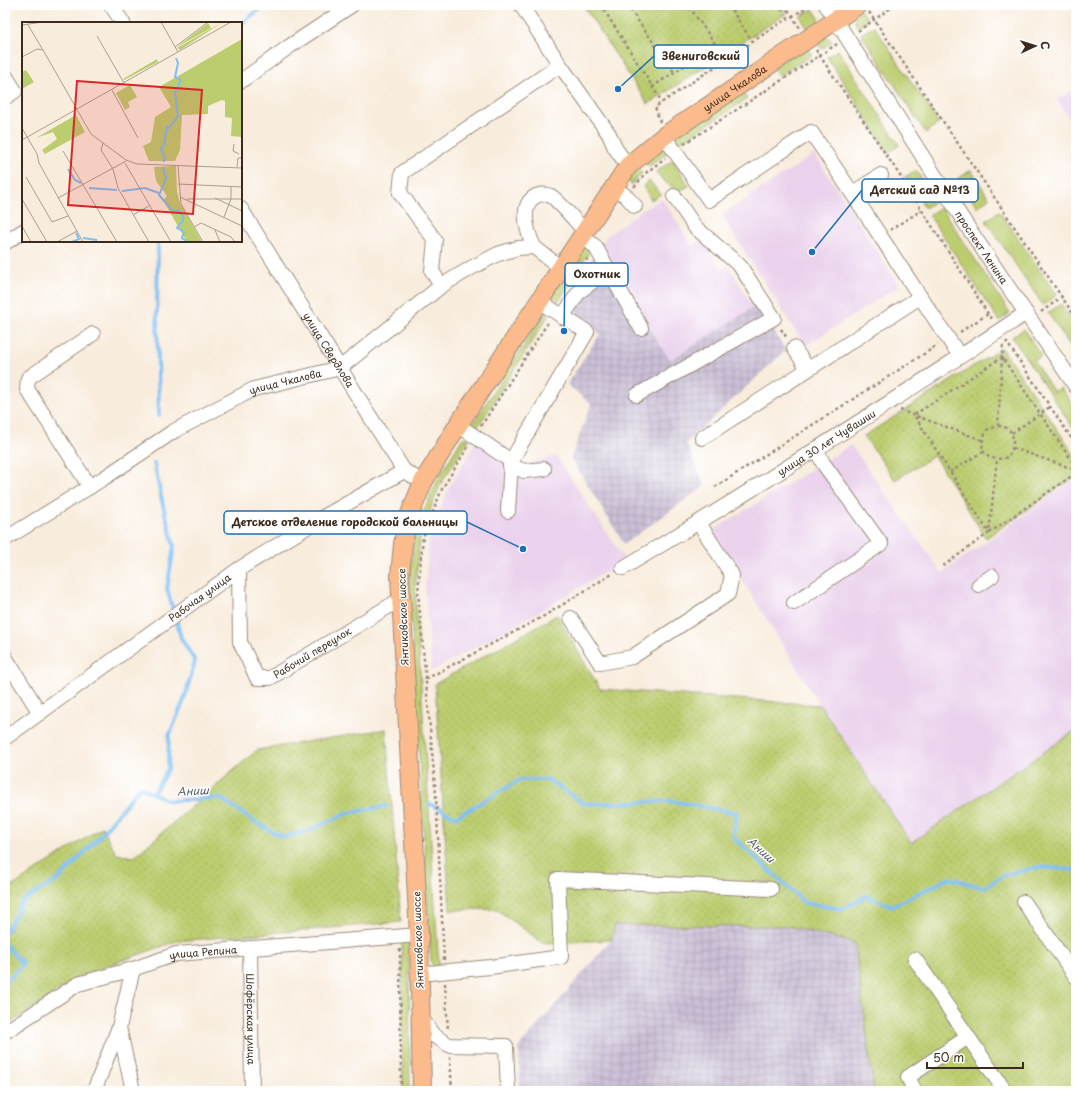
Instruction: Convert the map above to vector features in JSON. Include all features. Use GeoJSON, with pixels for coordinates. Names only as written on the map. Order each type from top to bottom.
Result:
{"type":"FeatureCollection","features":[{"type":"Feature","properties":{"kind":"main road","name":"улица Чкалова"},"geometry":{"type":"LineString","coordinates":[[624,187],[664,136],[836,20],[863,7]]}},
{"type":"Feature","properties":{"kind":"main road","name":"Янтиковское шоссе"},"geometry":{"type":"LineString","coordinates":[[422,1091],[419,935],[400,576],[403,544],[408,519],[423,482],[458,425],[540,302],[568,274],[587,238],[624,187]]}},
{"type":"Feature","properties":{"kind":"street"},"geometry":{"type":"LineString","coordinates":[[112,5],[122,22]]}},
{"type":"Feature","properties":{"kind":"street"},"geometry":{"type":"LineString","coordinates":[[242,80],[352,5]]}},
{"type":"Feature","properties":{"kind":"street"},"geometry":{"type":"LineString","coordinates":[[520,5],[609,134],[615,148],[624,187]]}},
{"type":"Feature","properties":{"kind":"street","name":"проспект Ленина"},"geometry":{"type":"LineString","coordinates":[[826,5],[967,226],[1076,387]]}},
{"type":"Feature","properties":{"kind":"street"},"geometry":{"type":"LineString","coordinates":[[441,286],[432,271],[435,240],[400,193],[402,173],[560,64]]}},
{"type":"Feature","properties":{"kind":"street"},"geometry":{"type":"LineString","coordinates":[[5,75],[15,91],[5,98]]}},
{"type":"Feature","properties":{"kind":"street"},"geometry":{"type":"LineString","coordinates":[[664,136],[709,200],[811,132],[960,356]]}},
{"type":"Feature","properties":{"kind":"street"},"geometry":{"type":"LineString","coordinates":[[853,193],[881,175]]}},
{"type":"Feature","properties":{"kind":"street"},"geometry":{"type":"LineString","coordinates":[[568,274],[534,247],[527,231],[526,216],[529,203],[535,197],[543,194],[552,197],[587,238],[609,269],[641,328]]}},
{"type":"Feature","properties":{"kind":"street"},"geometry":{"type":"LineString","coordinates":[[637,394],[774,318],[740,266],[695,227],[674,196]]}},
{"type":"Feature","properties":{"kind":"street","name":"улица Свердлова"},"geometry":{"type":"LineString","coordinates":[[242,211],[404,471],[423,482]]}},
{"type":"Feature","properties":{"kind":"street"},"geometry":{"type":"LineString","coordinates":[[5,243],[22,232]]}},
{"type":"Feature","properties":{"kind":"street","name":"улица Чкалова"},"geometry":{"type":"LineString","coordinates":[[5,540],[90,487],[174,430],[254,389],[340,368],[441,286],[498,254],[518,248],[534,247]]}},
{"type":"Feature","properties":{"kind":"street"},"geometry":{"type":"LineString","coordinates":[[559,314],[579,292],[609,269]]}},
{"type":"Feature","properties":{"kind":"street"},"geometry":{"type":"LineString","coordinates":[[702,438],[920,297]]}},
{"type":"Feature","properties":{"kind":"street"},"geometry":{"type":"LineString","coordinates":[[510,465],[587,332],[540,302]]}},
{"type":"Feature","properties":{"kind":"street","name":"улица 30 лет Чувашии"},"geometry":{"type":"LineString","coordinates":[[623,568],[884,406],[1026,313]]}},
{"type":"Feature","properties":{"kind":"street"},"geometry":{"type":"LineString","coordinates":[[90,487],[26,389],[28,378],[94,334]]}},
{"type":"Feature","properties":{"kind":"street"},"geometry":{"type":"LineString","coordinates":[[794,348],[808,369]]}},
{"type":"Feature","properties":{"kind":"street"},"geometry":{"type":"LineString","coordinates":[[458,425],[511,461],[508,511]]}},
{"type":"Feature","properties":{"kind":"street"},"geometry":{"type":"LineString","coordinates":[[794,603],[881,544],[823,463],[816,449]]}},
{"type":"Feature","properties":{"kind":"street"},"geometry":{"type":"LineString","coordinates":[[510,465],[524,471],[544,469]]}},
{"type":"Feature","properties":{"kind":"street","name":"Рабочая улица"},"geometry":{"type":"LineString","coordinates":[[5,738],[240,569],[320,518],[404,471]]}},
{"type":"Feature","properties":{"kind":"street"},"geometry":{"type":"LineString","coordinates":[[571,618],[600,663],[632,657],[728,594],[732,575],[699,522]]}},
{"type":"Feature","properties":{"kind":"street","name":"Рабочий переулок"},"geometry":{"type":"LineString","coordinates":[[240,569],[240,642],[256,678],[270,678],[401,599]]}},
{"type":"Feature","properties":{"kind":"street"},"geometry":{"type":"LineString","coordinates":[[978,585],[992,576]]}},
{"type":"Feature","properties":{"kind":"street"},"geometry":{"type":"LineString","coordinates":[[5,657],[40,713]]}},
{"type":"Feature","properties":{"kind":"street"},"geometry":{"type":"LineString","coordinates":[[420,974],[490,967],[561,957],[558,879],[771,889]]}},
{"type":"Feature","properties":{"kind":"street"},"geometry":{"type":"LineString","coordinates":[[1024,902],[1076,977]]}},
{"type":"Feature","properties":{"kind":"street","name":"улица Репина"},"geometry":{"type":"LineString","coordinates":[[5,1032],[78,984],[133,969],[176,954],[419,935]]}},
{"type":"Feature","properties":{"kind":"street","name":"Шофёрская улица"},"geometry":{"type":"LineString","coordinates":[[250,948],[252,1091]]}},
{"type":"Feature","properties":{"kind":"street"},"geometry":{"type":"LineString","coordinates":[[915,959],[1005,1091]]}},
{"type":"Feature","properties":{"kind":"street"},"geometry":{"type":"LineString","coordinates":[[94,1091],[119,1027],[133,969]]}},
{"type":"Feature","properties":{"kind":"street"},"geometry":{"type":"LineString","coordinates":[[420,1016],[433,1035],[449,1045],[506,1046],[508,1091]]}},
{"type":"Feature","properties":{"kind":"street"},"geometry":{"type":"LineString","coordinates":[[119,1027],[133,1091]]}},
{"type":"Feature","properties":{"kind":"street"},"geometry":{"type":"LineString","coordinates":[[916,1091],[908,1077],[968,1037]]}},
{"type":"Feature","properties":{"kind":"path"},"geometry":{"type":"LineString","coordinates":[[601,5],[662,102]]}},
{"type":"Feature","properties":{"kind":"path"},"geometry":{"type":"LineString","coordinates":[[627,5],[674,72]]}},
{"type":"Feature","properties":{"kind":"path"},"geometry":{"type":"LineString","coordinates":[[652,87],[716,45],[688,5]]}},
{"type":"Feature","properties":{"kind":"path"},"geometry":{"type":"LineString","coordinates":[[728,5],[753,42]]}},
{"type":"Feature","properties":{"kind":"path"},"geometry":{"type":"LineString","coordinates":[[769,5],[790,11]]}},
{"type":"Feature","properties":{"kind":"path"},"geometry":{"type":"LineString","coordinates":[[786,5],[922,210],[999,331]]}},
{"type":"Feature","properties":{"kind":"path"},"geometry":{"type":"LineString","coordinates":[[664,136],[655,106],[811,5]]}},
{"type":"Feature","properties":{"kind":"path"},"geometry":{"type":"LineString","coordinates":[[624,187],[647,172],[675,150],[895,5]]}},
{"type":"Feature","properties":{"kind":"path"},"geometry":{"type":"LineString","coordinates":[[863,7],[874,19],[1076,318]]}},
{"type":"Feature","properties":{"kind":"path"},"geometry":{"type":"LineString","coordinates":[[881,236],[922,210]]}},
{"type":"Feature","properties":{"kind":"path"},"geometry":{"type":"LineString","coordinates":[[568,274],[587,238]]}},
{"type":"Feature","properties":{"kind":"path"},"geometry":{"type":"LineString","coordinates":[[439,836],[418,591],[423,537],[442,489],[475,436],[559,314]]}},
{"type":"Feature","properties":{"kind":"path"},"geometry":{"type":"LineString","coordinates":[[715,487],[988,314]]}},
{"type":"Feature","properties":{"kind":"path"},"geometry":{"type":"LineString","coordinates":[[774,318],[794,348]]}},
{"type":"Feature","properties":{"kind":"path"},"geometry":{"type":"LineString","coordinates":[[998,426],[1003,338],[1076,445]]}},
{"type":"Feature","properties":{"kind":"path"},"geometry":{"type":"LineString","coordinates":[[1002,357],[1076,467]]}},
{"type":"Feature","properties":{"kind":"path"},"geometry":{"type":"LineString","coordinates":[[914,415],[1002,357]]}},
{"type":"Feature","properties":{"kind":"path"},"geometry":{"type":"LineString","coordinates":[[1012,433],[1050,407]]}},
{"type":"Feature","properties":{"kind":"path"},"geometry":{"type":"LineString","coordinates":[[894,408],[982,440]]}},
{"type":"Feature","properties":{"kind":"path"},"geometry":{"type":"LineString","coordinates":[[914,415],[990,534]]}},
{"type":"Feature","properties":{"kind":"path"},"geometry":{"type":"LineString","coordinates":[[998,426],[1006,428],[1012,433],[1014,441],[1013,448],[1008,457],[996,459],[985,455],[981,448],[982,440],[987,430],[998,426]]}},
{"type":"Feature","properties":{"kind":"path"},"geometry":{"type":"LineString","coordinates":[[1013,448],[1076,471]]}},
{"type":"Feature","properties":{"kind":"path"},"geometry":{"type":"LineString","coordinates":[[950,472],[984,452]]}},
{"type":"Feature","properties":{"kind":"path"},"geometry":{"type":"LineString","coordinates":[[990,534],[996,459]]}},
{"type":"Feature","properties":{"kind":"path"},"geometry":{"type":"LineString","coordinates":[[943,566],[990,534],[1076,471]]}},
{"type":"Feature","properties":{"kind":"path"},"geometry":{"type":"LineString","coordinates":[[426,679],[544,616],[623,568]]}},
{"type":"Feature","properties":{"kind":"path"},"geometry":{"type":"LineString","coordinates":[[400,937],[401,1091]]}},
{"type":"Feature","properties":{"kind":"shaded area"},"geometry":{"type":"Polygon","coordinates":[[[1076,88],[1076,130],[1057,99],[1076,88]]]}},
{"type":"Feature","properties":{"kind":"shaded area"},"geometry":{"type":"Polygon","coordinates":[[[815,154],[899,286],[805,346],[721,215],[815,154]]]}},
{"type":"Feature","properties":{"kind":"shaded area"},"geometry":{"type":"Polygon","coordinates":[[[662,198],[692,246],[702,239],[721,270],[729,266],[753,308],[670,360],[598,249],[607,236],[638,213],[662,198]]]}},
{"type":"Feature","properties":{"kind":"shaded area"},"geometry":{"type":"Polygon","coordinates":[[[598,249],[670,360],[757,305],[786,350],[686,443],[705,486],[624,544],[571,458],[591,404],[567,384],[600,334],[564,303],[598,249]]]}},
{"type":"Feature","properties":{"kind":"shaded area"},"geometry":{"type":"Polygon","coordinates":[[[477,441],[514,467],[556,456],[625,560],[551,605],[432,671],[425,592],[429,538],[447,491],[477,441]]]}},
{"type":"Feature","properties":{"kind":"shaded area"},"geometry":{"type":"Polygon","coordinates":[[[851,445],[942,573],[1076,478],[1076,730],[911,843],[820,705],[712,531],[851,445]]]}},
{"type":"Feature","properties":{"kind":"shaded area"},"geometry":{"type":"Polygon","coordinates":[[[615,925],[788,926],[855,943],[874,1091],[520,1091],[519,1047],[611,940],[615,925]]]}},
{"type":"Feature","properties":{"kind":"green space"},"geometry":{"type":"Polygon","coordinates":[[[583,5],[780,5],[786,14],[648,104],[583,5]]]}},
{"type":"Feature","properties":{"kind":"green space"},"geometry":{"type":"Polygon","coordinates":[[[813,9],[819,18],[817,27],[809,31],[800,16],[813,9]]]}},
{"type":"Feature","properties":{"kind":"green space"},"geometry":{"type":"Polygon","coordinates":[[[862,11],[868,20],[857,27],[855,21],[856,15],[862,11]]]}},
{"type":"Feature","properties":{"kind":"green space"},"geometry":{"type":"Polygon","coordinates":[[[874,26],[939,123],[926,133],[861,34],[874,26]]]}},
{"type":"Feature","properties":{"kind":"green space"},"geometry":{"type":"Polygon","coordinates":[[[823,36],[828,37],[832,42],[822,49],[815,41],[823,36]]]}},
{"type":"Feature","properties":{"kind":"green space"},"geometry":{"type":"Polygon","coordinates":[[[806,46],[812,55],[779,76],[773,67],[806,46]]]}},
{"type":"Feature","properties":{"kind":"green space"},"geometry":{"type":"Polygon","coordinates":[[[838,50],[899,145],[889,153],[827,57],[838,50]]]}},
{"type":"Feature","properties":{"kind":"green space"},"geometry":{"type":"Polygon","coordinates":[[[742,92],[747,99],[676,145],[672,139],[742,92]]]}},
{"type":"Feature","properties":{"kind":"green space"},"geometry":{"type":"Polygon","coordinates":[[[664,145],[669,151],[649,167],[643,161],[664,145]]]}},
{"type":"Feature","properties":{"kind":"green space"},"geometry":{"type":"Polygon","coordinates":[[[673,160],[689,186],[678,191],[664,181],[656,172],[673,160]]]}},
{"type":"Feature","properties":{"kind":"green space"},"geometry":{"type":"Polygon","coordinates":[[[637,168],[642,173],[631,185],[629,182],[630,177],[637,168]]]}},
{"type":"Feature","properties":{"kind":"green space"},"geometry":{"type":"Polygon","coordinates":[[[916,170],[935,201],[925,208],[905,177],[916,170]]]}},
{"type":"Feature","properties":{"kind":"green space"},"geometry":{"type":"Polygon","coordinates":[[[971,170],[989,198],[977,207],[958,179],[971,170]]]}},
{"type":"Feature","properties":{"kind":"green space"},"geometry":{"type":"Polygon","coordinates":[[[649,181],[661,194],[651,200],[643,186],[649,181]]]}},
{"type":"Feature","properties":{"kind":"green space"},"geometry":{"type":"Polygon","coordinates":[[[941,207],[1010,313],[999,321],[929,215],[941,207]]]}},
{"type":"Feature","properties":{"kind":"green space"},"geometry":{"type":"Polygon","coordinates":[[[999,211],[1057,295],[1043,305],[986,221],[999,211]]]}},
{"type":"Feature","properties":{"kind":"green space"},"geometry":{"type":"Polygon","coordinates":[[[585,245],[592,247],[558,302],[551,294],[585,245]]]}},
{"type":"Feature","properties":{"kind":"green space"},"geometry":{"type":"Polygon","coordinates":[[[1061,304],[1076,327],[1076,354],[1048,313],[1061,304]]]}},
{"type":"Feature","properties":{"kind":"green space"},"geometry":{"type":"Polygon","coordinates":[[[545,313],[549,315],[477,428],[472,425],[545,313]]]}},
{"type":"Feature","properties":{"kind":"green space"},"geometry":{"type":"Polygon","coordinates":[[[1024,329],[1041,356],[1034,361],[1054,392],[1061,388],[1076,410],[1076,432],[1012,337],[1024,329]]]}},
{"type":"Feature","properties":{"kind":"green space"},"geometry":{"type":"Polygon","coordinates":[[[1002,348],[1076,457],[1076,476],[986,538],[934,456],[895,480],[864,436],[1002,348]]]}},
{"type":"Feature","properties":{"kind":"green space"},"geometry":{"type":"Polygon","coordinates":[[[466,437],[469,439],[440,485],[420,536],[415,590],[439,969],[434,968],[431,961],[409,583],[414,534],[437,481],[462,439],[466,437]]]}},
{"type":"Feature","properties":{"kind":"green space"},"geometry":{"type":"Polygon","coordinates":[[[557,615],[600,689],[820,705],[911,843],[1076,730],[1076,1091],[874,1091],[855,943],[788,926],[615,925],[611,940],[543,943],[496,909],[450,910],[435,684],[557,615]]]}},
{"type":"Feature","properties":{"kind":"green space"},"geometry":{"type":"Polygon","coordinates":[[[386,729],[401,922],[177,941],[82,975],[5,1027],[5,891],[102,827],[116,854],[134,857],[257,750],[386,729]]]}},
{"type":"Feature","properties":{"kind":"green space"},"geometry":{"type":"Polygon","coordinates":[[[402,940],[409,942],[410,1091],[403,1091],[402,940]]]}},
{"type":"Feature","properties":{"kind":"waterway"},"geometry":{"type":"LineString","coordinates":[[242,23],[265,5]]}},
{"type":"Feature","properties":{"kind":"waterway"},"geometry":{"type":"LineString","coordinates":[[158,242],[157,313],[159,415]]}},
{"type":"Feature","properties":{"kind":"waterway"},"geometry":{"type":"LineString","coordinates":[[154,463],[174,546],[167,589],[174,613]]}},
{"type":"Feature","properties":{"kind":"waterway"},"geometry":{"type":"LineString","coordinates":[[153,794],[168,769],[169,736],[184,700],[195,661],[181,638],[176,619]]}},
{"type":"Feature","properties":{"kind":"waterway","name":"Аниш"},"geometry":{"type":"LineString","coordinates":[[430,804],[456,817],[520,780],[548,780],[585,804],[672,801],[737,813],[733,837],[805,903],[842,909],[866,896],[892,906],[950,878],[984,888],[1004,875],[1039,867],[1075,870],[1076,872]]}},
{"type":"Feature","properties":{"kind":"waterway","name":"Аниш"},"geometry":{"type":"LineString","coordinates":[[5,933],[23,901],[59,879],[99,837],[140,787],[169,801],[220,798],[255,822],[282,837],[306,832],[348,813],[387,806]]}},
{"type":"Feature","properties":{"kind":"waterway","name":"Аниш"},"geometry":{"type":"LineString","coordinates":[[5,945],[23,964],[5,983]]}},
{"type":"Feature","properties":{"kind":"place","name":"Звениговский"},"geometry":{"type":"Point","coordinates":[618,89]}},
{"type":"Feature","properties":{"kind":"place","name":"Детский сад №13"},"geometry":{"type":"Point","coordinates":[812,252]}},
{"type":"Feature","properties":{"kind":"place","name":"Охотник"},"geometry":{"type":"Point","coordinates":[564,331]}},
{"type":"Feature","properties":{"kind":"place","name":"Детское отделение городской больницы"},"geometry":{"type":"Point","coordinates":[523,549]}}]}
